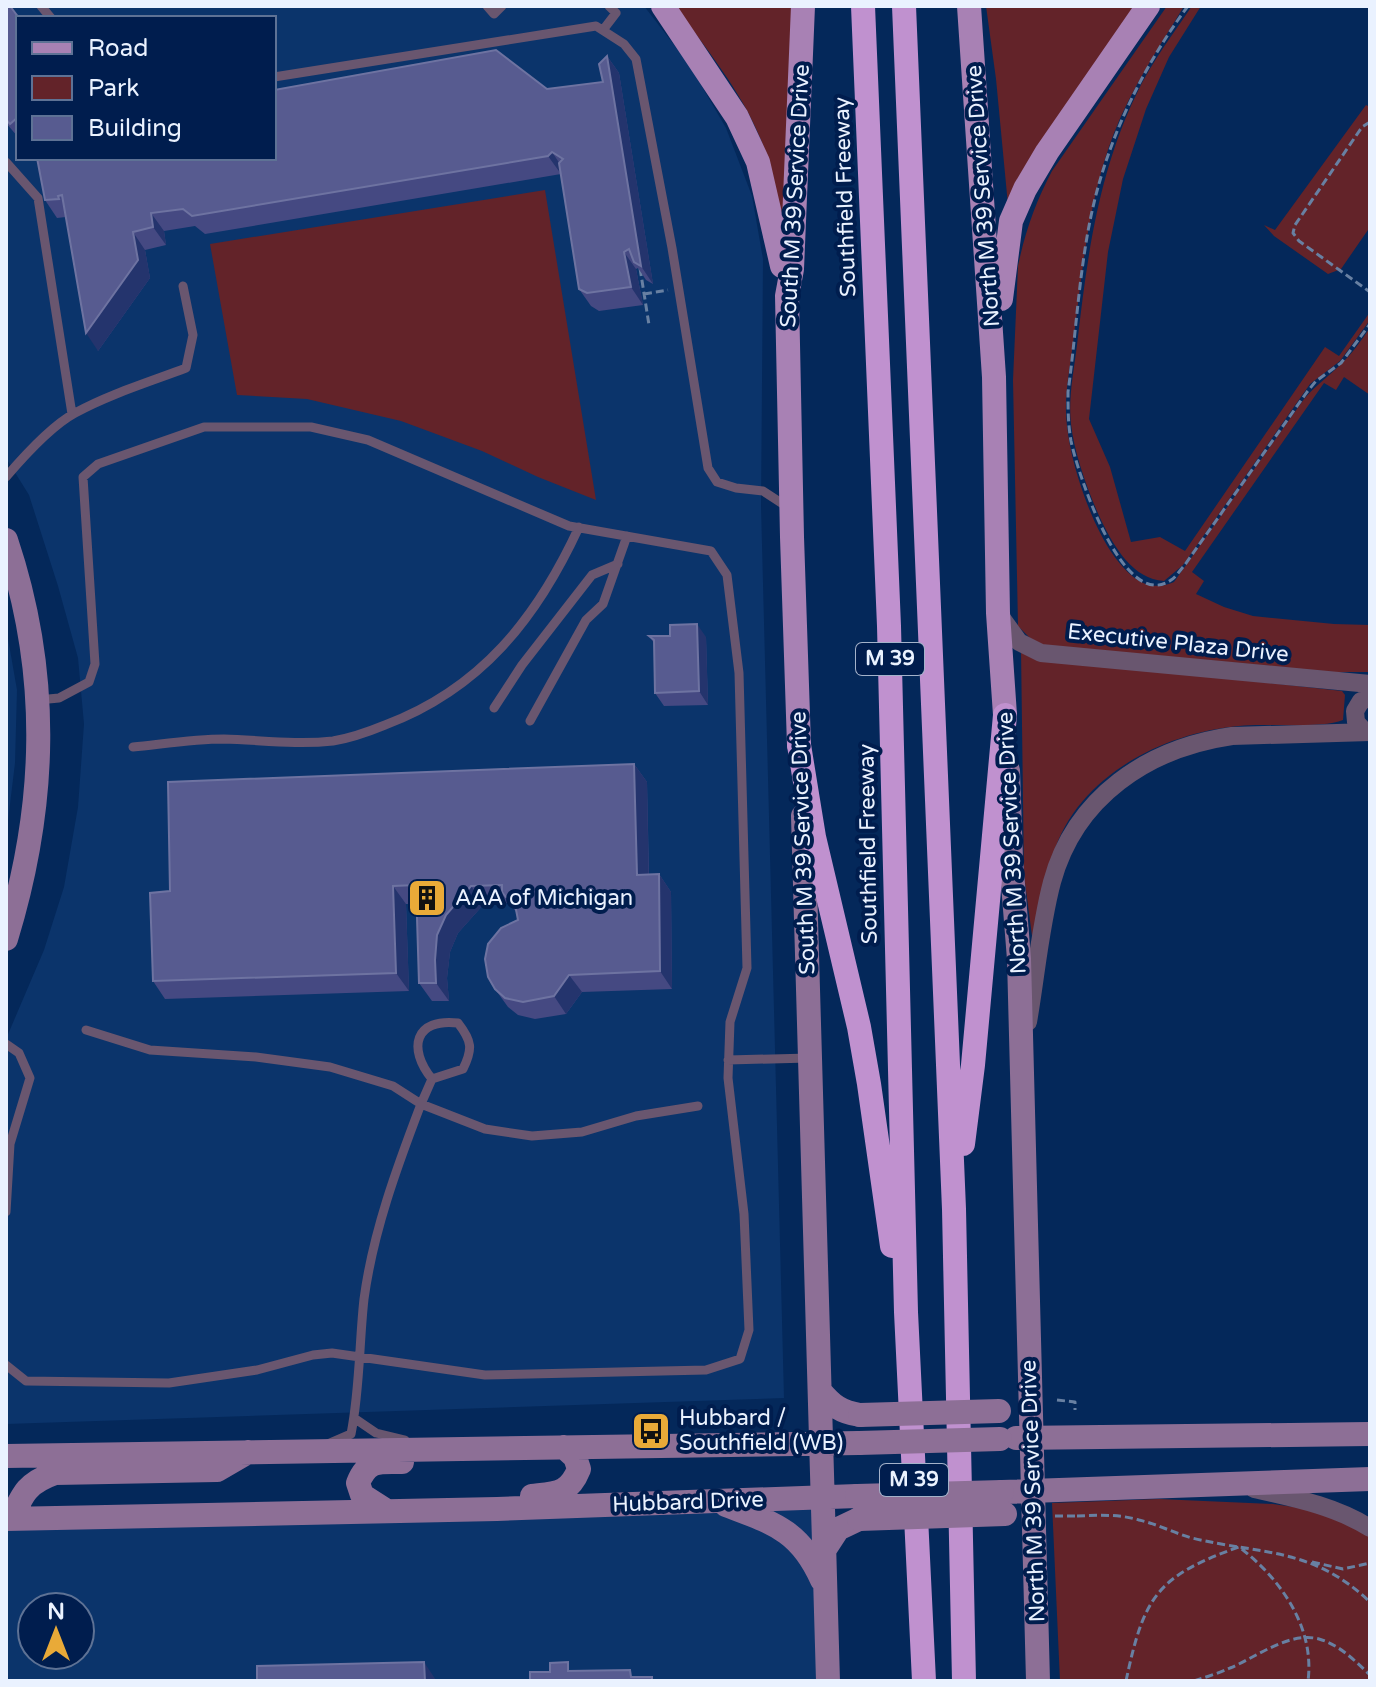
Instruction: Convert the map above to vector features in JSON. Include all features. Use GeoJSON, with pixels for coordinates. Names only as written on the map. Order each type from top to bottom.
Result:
{"type":"FeatureCollection","features":[{"type":"Feature","properties":{"kind":"highway","name":"Southfield Freeway"},"geometry":{"type":"LineString","coordinates":[[863,6],[889,626],[906,1312],[924,1681]]}},
{"type":"Feature","properties":{"kind":"highway","name":"M 39"},"geometry":{"type":"LineString","coordinates":[[904,6],[954,1209],[964,1681]]}},
{"type":"Feature","properties":{"kind":"highway"},"geometry":{"type":"LineString","coordinates":[[954,1209],[973,1065],[1005,715]]}},
{"type":"Feature","properties":{"kind":"highway"},"geometry":{"type":"LineString","coordinates":[[799,745],[814,837],[861,1041],[889,1229],[906,1312]]}},
{"type":"Feature","properties":{"kind":"main road"},"geometry":{"type":"LineString","coordinates":[[663,6],[737,117],[758,162],[780,247],[787,296]]}},
{"type":"Feature","properties":{"kind":"main road","name":"South M 39 Service Drive"},"geometry":{"type":"LineString","coordinates":[[799,745],[787,296],[792,269],[803,6]]}},
{"type":"Feature","properties":{"kind":"main road","name":"North M 39 Service Drive"},"geometry":{"type":"LineString","coordinates":[[969,6],[994,377],[998,613],[1005,715]]}},
{"type":"Feature","properties":{"kind":"main road"},"geometry":{"type":"LineString","coordinates":[[994,377],[1011,221],[1047,152],[1148,6]]}},
{"type":"Feature","properties":{"kind":"street"},"geometry":{"type":"LineString","coordinates":[[6,540],[21,589],[32,645],[38,700],[39,771],[32,834],[18,902],[6,939]]}},
{"type":"Feature","properties":{"kind":"street","name":"Executive Plaza Drive"},"geometry":{"type":"LineString","coordinates":[[998,613],[1019,642],[1041,653],[1370,684]]}},
{"type":"Feature","properties":{"kind":"street"},"geometry":{"type":"LineString","coordinates":[[1367,732],[1356,722],[1355,711],[1361,701],[1370,698]]}},
{"type":"Feature","properties":{"kind":"street","name":"North M 39 Service Drive"},"geometry":{"type":"LineString","coordinates":[[1005,715],[1022,1060],[1038,1681]]}},
{"type":"Feature","properties":{"kind":"street"},"geometry":{"type":"LineString","coordinates":[[1022,1060],[1052,880],[1070,836],[1101,796],[1151,759],[1211,739],[1367,732]]}},
{"type":"Feature","properties":{"kind":"street","name":"South M 39 Service Drive"},"geometry":{"type":"LineString","coordinates":[[799,745],[828,1681]]}},
{"type":"Feature","properties":{"kind":"street"},"geometry":{"type":"LineString","coordinates":[[820,1391],[844,1413],[860,1415],[999,1411],[1011,1408],[1020,1400],[1029,1378]]}},
{"type":"Feature","properties":{"kind":"street"},"geometry":{"type":"LineString","coordinates":[[6,1456],[1370,1434]]}},
{"type":"Feature","properties":{"kind":"street"},"geometry":{"type":"LineString","coordinates":[[387,1511],[362,1495],[358,1483],[363,1471],[375,1462],[503,1460],[530,1447]]}},
{"type":"Feature","properties":{"kind":"street"},"geometry":{"type":"LineString","coordinates":[[484,1509],[509,1498],[559,1493],[573,1483],[579,1469],[575,1457],[564,1447]]}},
{"type":"Feature","properties":{"kind":"street"},"geometry":{"type":"LineString","coordinates":[[8,1523],[23,1492],[37,1480],[55,1473],[217,1470],[250,1451]]}},
{"type":"Feature","properties":{"kind":"street","name":"Hubbard Drive"},"geometry":{"type":"LineString","coordinates":[[8,1523],[822,1497],[858,1507],[1003,1503],[1032,1491],[1370,1479]]}},
{"type":"Feature","properties":{"kind":"street"},"geometry":{"type":"LineString","coordinates":[[1228,1483],[1309,1502],[1350,1515],[1370,1528]]}},
{"type":"Feature","properties":{"kind":"street"},"geometry":{"type":"LineString","coordinates":[[720,1502],[778,1526],[787,1533],[804,1547],[825,1588]]}},
{"type":"Feature","properties":{"kind":"street"},"geometry":{"type":"LineString","coordinates":[[1003,1503],[1034,1534]]}},
{"type":"Feature","properties":{"kind":"street"},"geometry":{"type":"LineString","coordinates":[[823,1552],[858,1507]]}},
{"type":"Feature","properties":{"kind":"lane"},"geometry":{"type":"LineString","coordinates":[[487,6],[494,14],[502,6]]}},
{"type":"Feature","properties":{"kind":"lane"},"geometry":{"type":"LineString","coordinates":[[603,30],[616,13],[609,6]]}},
{"type":"Feature","properties":{"kind":"lane"},"geometry":{"type":"LineString","coordinates":[[276,77],[596,26],[624,44],[636,59],[672,248],[708,468],[717,482],[763,491],[791,509]]}},
{"type":"Feature","properties":{"kind":"lane"},"geometry":{"type":"LineString","coordinates":[[6,162],[38,198],[72,414]]}},
{"type":"Feature","properties":{"kind":"lane"},"geometry":{"type":"LineString","coordinates":[[6,477],[24,456],[72,414],[127,389],[186,368],[193,335],[183,286]]}},
{"type":"Feature","properties":{"kind":"lane"},"geometry":{"type":"LineString","coordinates":[[6,1365],[26,1381],[169,1383],[257,1370],[332,1353],[485,1375],[706,1370],[740,1359],[749,1330],[746,1243],[728,1078],[730,1022],[747,968],[739,673],[727,575],[711,551],[569,526],[368,440],[311,427],[204,427],[98,464],[83,477],[95,664],[89,682],[59,698],[38,700]]}},
{"type":"Feature","properties":{"kind":"lane"},"geometry":{"type":"LineString","coordinates":[[133,747],[218,739],[302,743],[336,740],[407,717],[484,668],[505,645],[553,579],[579,527]]}},
{"type":"Feature","properties":{"kind":"lane"},"geometry":{"type":"LineString","coordinates":[[530,721],[586,620],[603,604],[627,536]]}},
{"type":"Feature","properties":{"kind":"lane"},"geometry":{"type":"LineString","coordinates":[[494,708],[522,665],[592,575],[618,564]]}},
{"type":"Feature","properties":{"kind":"lane"},"geometry":{"type":"LineString","coordinates":[[314,1450],[351,1434],[365,1297],[381,1220],[399,1161],[432,1079],[463,1069],[471,1053],[470,1038],[458,1023],[441,1021],[426,1027],[419,1038],[417,1053],[422,1067],[432,1079]]}},
{"type":"Feature","properties":{"kind":"lane"},"geometry":{"type":"LineString","coordinates":[[86,1030],[150,1050],[256,1057],[330,1067],[393,1086],[421,1104],[485,1129],[532,1136],[582,1132],[636,1116],[698,1106]]}},
{"type":"Feature","properties":{"kind":"lane"},"geometry":{"type":"LineString","coordinates":[[6,1044],[19,1053],[30,1078],[10,1144],[6,1212]]}},
{"type":"Feature","properties":{"kind":"lane"},"geometry":{"type":"LineString","coordinates":[[728,1060],[810,1058]]}},
{"type":"Feature","properties":{"kind":"lane"},"geometry":{"type":"LineString","coordinates":[[354,1418],[376,1433],[400,1440],[592,1437],[636,1446]]}},
{"type":"Feature","properties":{"kind":"path"},"geometry":{"type":"LineString","coordinates":[[1188,6],[1137,86],[1110,151],[1091,216],[1068,392],[1067,418],[1071,443],[1094,514],[1127,568],[1139,579],[1154,584],[1170,581],[1184,566],[1307,392],[1316,381],[1341,363],[1370,324]]}},
{"type":"Feature","properties":{"kind":"path"},"geometry":{"type":"LineString","coordinates":[[1370,122],[1362,127],[1295,225],[1293,233],[1299,241],[1370,292]]}},
{"type":"Feature","properties":{"kind":"path"},"geometry":{"type":"LineString","coordinates":[[640,268],[649,325]]}},
{"type":"Feature","properties":{"kind":"path"},"geometry":{"type":"LineString","coordinates":[[642,293],[668,290]]}},
{"type":"Feature","properties":{"kind":"path"},"geometry":{"type":"LineString","coordinates":[[1057,1400],[1075,1402],[1075,1410]]}},
{"type":"Feature","properties":{"kind":"path"},"geometry":{"type":"LineString","coordinates":[[1054,1516],[1116,1515],[1191,1537],[1280,1553],[1343,1569],[1370,1563]]}},
{"type":"Feature","properties":{"kind":"path"},"geometry":{"type":"LineString","coordinates":[[1239,1547],[1272,1576],[1298,1618],[1306,1638],[1308,1681]]}},
{"type":"Feature","properties":{"kind":"path"},"geometry":{"type":"LineString","coordinates":[[1126,1681],[1138,1634],[1158,1592],[1191,1565],[1239,1547]]}},
{"type":"Feature","properties":{"kind":"path"},"geometry":{"type":"LineString","coordinates":[[1309,1561],[1358,1591],[1370,1602]]}},
{"type":"Feature","properties":{"kind":"path"},"geometry":{"type":"LineString","coordinates":[[1194,1681],[1276,1646],[1306,1638],[1337,1647],[1370,1675]]}},
{"type":"Feature","properties":{"kind":"shaded area"},"geometry":{"type":"Polygon","coordinates":[[[6,6],[644,6],[689,64],[726,128],[752,196],[763,259],[761,506],[784,1398],[6,1424],[6,1039],[44,950],[64,887],[78,807],[84,724],[78,658],[29,495],[6,458],[6,6]]]}},
{"type":"Feature","properties":{"kind":"shaded area"},"geometry":{"type":"Polygon","coordinates":[[[6,627],[17,690],[15,763],[6,837],[6,627]]]}},
{"type":"Feature","properties":{"kind":"shaded area"},"geometry":{"type":"Polygon","coordinates":[[[822,1497],[828,1681],[6,1681],[6,1529],[822,1497]]]}},
{"type":"Feature","properties":{"kind":"green space"},"geometry":{"type":"Polygon","coordinates":[[[675,6],[792,6],[787,259],[774,184],[761,140],[733,87],[675,6]]]}},
{"type":"Feature","properties":{"kind":"green space"},"geometry":{"type":"Polygon","coordinates":[[[986,6],[1137,6],[1008,205],[996,79],[986,6]]]}},
{"type":"Feature","properties":{"kind":"green space"},"geometry":{"type":"Polygon","coordinates":[[[1167,6],[1184,6],[1121,116],[1098,182],[1088,232],[1066,403],[1069,441],[1078,476],[1098,528],[1126,570],[1140,581],[1155,586],[1174,582],[1304,399],[1346,359],[1370,328],[1370,395],[1344,377],[1336,390],[1324,383],[1192,572],[1204,581],[1196,594],[1253,616],[1370,625],[1370,672],[1333,672],[1043,645],[1033,641],[1018,626],[1013,380],[1021,253],[1036,205],[1052,171],[1167,6]]]}},
{"type":"Feature","properties":{"kind":"green space"},"geometry":{"type":"Polygon","coordinates":[[[1192,6],[1201,6],[1169,57],[1146,109],[1123,179],[1108,252],[1089,419],[1110,467],[1131,542],[1160,537],[1185,551],[1325,347],[1339,356],[1370,312],[1370,320],[1340,361],[1310,384],[1183,565],[1164,581],[1143,575],[1134,568],[1119,552],[1107,532],[1079,461],[1070,404],[1090,248],[1113,154],[1143,82],[1192,6]]]}},
{"type":"Feature","properties":{"kind":"green space"},"geometry":{"type":"Polygon","coordinates":[[[1366,105],[1370,107],[1370,227],[1341,269],[1328,274],[1274,236],[1264,225],[1275,230],[1366,105]]]}},
{"type":"Feature","properties":{"kind":"green space"},"geometry":{"type":"Polygon","coordinates":[[[545,190],[596,500],[482,451],[401,421],[307,399],[237,395],[210,244],[545,190]]]}},
{"type":"Feature","properties":{"kind":"green space"},"geometry":{"type":"Polygon","coordinates":[[[1021,649],[1055,659],[1342,691],[1345,695],[1343,720],[1210,730],[1153,749],[1102,781],[1082,802],[1065,827],[1053,855],[1034,951],[1024,875],[1021,649]]]}},
{"type":"Feature","properties":{"kind":"green space"},"geometry":{"type":"Polygon","coordinates":[[[1159,1499],[1273,1504],[1321,1511],[1370,1535],[1370,1681],[1060,1681],[1052,1503],[1159,1499]]]}},
{"type":"Feature","properties":{"kind":"building"},"geometry":{"type":"Polygon","coordinates":[[[6,6],[10,6],[18,16],[16,119],[10,124],[6,119],[6,6]]]}},
{"type":"Feature","properties":{"kind":"building"},"geometry":{"type":"Polygon","coordinates":[[[496,50],[547,89],[603,82],[599,64],[607,56],[641,266],[634,262],[629,249],[624,252],[631,287],[587,293],[579,289],[559,163],[563,159],[552,152],[548,156],[192,216],[183,209],[151,213],[153,227],[133,232],[138,260],[86,333],[62,195],[58,196],[59,199],[45,200],[37,160],[276,160],[276,90],[496,50]]]}},
{"type":"Feature","properties":{"kind":"building"},"geometry":{"type":"Polygon","coordinates":[[[697,624],[699,691],[655,693],[654,640],[649,636],[670,636],[670,625],[697,624]]]}},
{"type":"Feature","properties":{"kind":"building","name":"AAA of Michigan"},"geometry":{"type":"Polygon","coordinates":[[[634,764],[637,875],[659,874],[660,971],[569,975],[554,996],[523,1002],[505,998],[488,977],[485,959],[488,944],[501,928],[518,920],[514,899],[506,897],[502,885],[471,886],[446,915],[437,935],[436,983],[419,983],[416,885],[393,886],[396,973],[153,981],[150,893],[170,891],[168,782],[634,764]]]}},
{"type":"Feature","properties":{"kind":"building"},"geometry":{"type":"Polygon","coordinates":[[[424,1662],[425,1681],[257,1681],[257,1666],[424,1662]]]}},
{"type":"Feature","properties":{"kind":"building"},"geometry":{"type":"Polygon","coordinates":[[[568,1662],[568,1671],[630,1670],[631,1677],[652,1677],[652,1681],[511,1681],[530,1680],[530,1672],[550,1672],[550,1663],[568,1662]]]}},
{"type":"Feature","properties":{"kind":"place","name":"AAA of Michigan"},"geometry":{"type":"Point","coordinates":[427,898]}},
{"type":"Feature","properties":{"kind":"place","name":"Hubbard / Southfield (WB)"},"geometry":{"type":"Point","coordinates":[651,1431]}}]}
